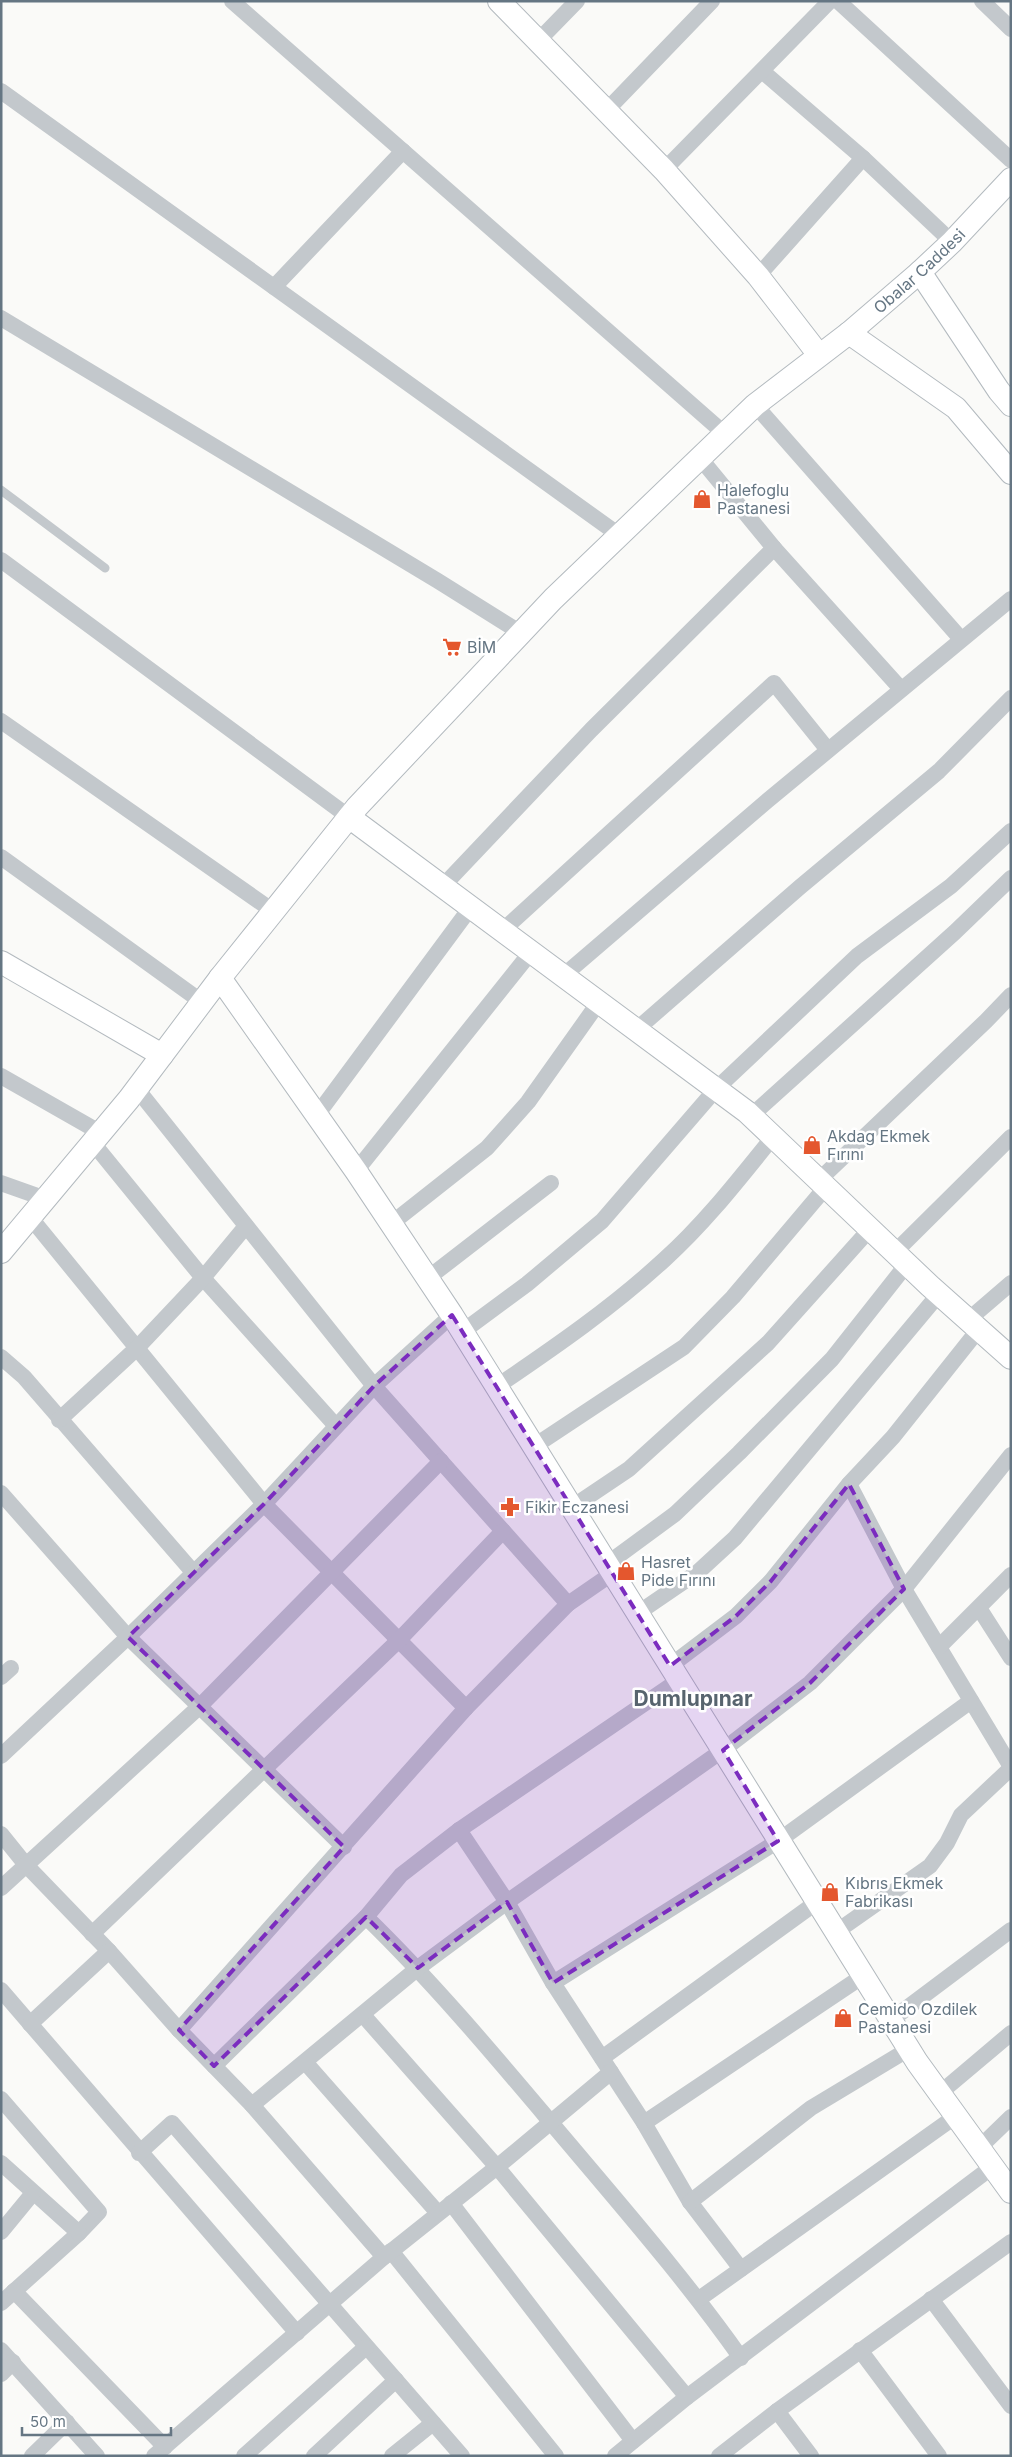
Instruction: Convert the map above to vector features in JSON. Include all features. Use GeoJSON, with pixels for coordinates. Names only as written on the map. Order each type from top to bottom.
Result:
{"type":"FeatureCollection","features":[{"type":"Feature","properties":{"kind":"main road"},"geometry":{"type":"LineString","coordinates":[[499,1],[664,170],[758,276],[818,355]]}},
{"type":"Feature","properties":{"kind":"main road","name":"Obalar Caddesi"},"geometry":{"type":"LineString","coordinates":[[1,1252],[137,1089],[220,978],[349,817],[521,633],[619,535],[754,405],[849,333],[920,272],[952,242],[1011,179]]}},
{"type":"Feature","properties":{"kind":"main road"},"geometry":{"type":"LineString","coordinates":[[920,272],[999,392],[1011,405]]}},
{"type":"Feature","properties":{"kind":"main road"},"geometry":{"type":"LineString","coordinates":[[849,333],[956,408],[1011,473]]}},
{"type":"Feature","properties":{"kind":"main road"},"geometry":{"type":"LineString","coordinates":[[349,817],[751,1116],[939,1294],[1011,1358]]}},
{"type":"Feature","properties":{"kind":"main road"},"geometry":{"type":"LineString","coordinates":[[1,962],[162,1055]]}},
{"type":"Feature","properties":{"kind":"main road"},"geometry":{"type":"LineString","coordinates":[[220,978],[428,1278],[909,2049],[1011,2192]]}},
{"type":"Feature","properties":{"kind":"street"},"geometry":{"type":"LineString","coordinates":[[232,1],[724,434]]}},
{"type":"Feature","properties":{"kind":"street"},"geometry":{"type":"LineString","coordinates":[[538,41],[577,1]]}},
{"type":"Feature","properties":{"kind":"street"},"geometry":{"type":"LineString","coordinates":[[606,111],[712,1]]}},
{"type":"Feature","properties":{"kind":"street"},"geometry":{"type":"LineString","coordinates":[[664,170],[830,1]]}},
{"type":"Feature","properties":{"kind":"street"},"geometry":{"type":"LineString","coordinates":[[838,1],[1011,160]]}},
{"type":"Feature","properties":{"kind":"street"},"geometry":{"type":"LineString","coordinates":[[982,1],[1011,29]]}},
{"type":"Feature","properties":{"kind":"street"},"geometry":{"type":"LineString","coordinates":[[762,71],[863,158],[952,242]]}},
{"type":"Feature","properties":{"kind":"street"},"geometry":{"type":"LineString","coordinates":[[1,91],[619,535]]}},
{"type":"Feature","properties":{"kind":"street"},"geometry":{"type":"LineString","coordinates":[[274,287],[403,151]]}},
{"type":"Feature","properties":{"kind":"street"},"geometry":{"type":"LineString","coordinates":[[758,276],[863,158]]}},
{"type":"Feature","properties":{"kind":"street"},"geometry":{"type":"LineString","coordinates":[[1,318],[521,633]]}},
{"type":"Feature","properties":{"kind":"street"},"geometry":{"type":"LineString","coordinates":[[754,405],[961,639]]}},
{"type":"Feature","properties":{"kind":"street"},"geometry":{"type":"LineString","coordinates":[[700,458],[774,548],[901,689]]}},
{"type":"Feature","properties":{"kind":"street"},"geometry":{"type":"LineString","coordinates":[[442,886],[591,730],[774,548]]}},
{"type":"Feature","properties":{"kind":"street"},"geometry":{"type":"LineString","coordinates":[[1,560],[349,817]]}},
{"type":"Feature","properties":{"kind":"street"},"geometry":{"type":"LineString","coordinates":[[564,976],[828,750],[1011,599]]}},
{"type":"Feature","properties":{"kind":"street"},"geometry":{"type":"LineString","coordinates":[[502,931],[774,683],[828,750]]}},
{"type":"Feature","properties":{"kind":"street"},"geometry":{"type":"LineString","coordinates":[[636,1030],[800,887],[939,770],[1011,698]]}},
{"type":"Feature","properties":{"kind":"street"},"geometry":{"type":"LineString","coordinates":[[1,721],[274,911]]}},
{"type":"Feature","properties":{"kind":"street"},"geometry":{"type":"LineString","coordinates":[[1,1756],[128,1637],[264,1504],[374,1386],[457,1324],[527,1284],[602,1221],[716,1089],[857,956],[951,886],[1011,831]]}},
{"type":"Feature","properties":{"kind":"street"},"geometry":{"type":"LineString","coordinates":[[1,857],[202,1002]]}},
{"type":"Feature","properties":{"kind":"street"},"geometry":{"type":"LineString","coordinates":[[751,1116],[1011,878]]}},
{"type":"Feature","properties":{"kind":"street"},"geometry":{"type":"LineString","coordinates":[[316,1114],[471,908]]}},
{"type":"Feature","properties":{"kind":"street"},"geometry":{"type":"LineString","coordinates":[[356,1172],[531,952]]}},
{"type":"Feature","properties":{"kind":"street"},"geometry":{"type":"LineString","coordinates":[[533,1447],[684,1347],[733,1297],[822,1184],[1011,995]]}},
{"type":"Feature","properties":{"kind":"street"},"geometry":{"type":"LineString","coordinates":[[392,1224],[487,1148],[528,1102],[599,1002]]}},
{"type":"Feature","properties":{"kind":"street"},"geometry":{"type":"LineString","coordinates":[[1,1076],[97,1138],[203,1278],[336,1426]]}},
{"type":"Feature","properties":{"kind":"street"},"geometry":{"type":"LineString","coordinates":[[137,1089],[374,1386],[568,1604]]}},
{"type":"Feature","properties":{"kind":"street"},"geometry":{"type":"LineString","coordinates":[[496,1387],[592,1321],[666,1258],[722,1201],[773,1137]]}},
{"type":"Feature","properties":{"kind":"street"},"geometry":{"type":"LineString","coordinates":[[179,2030],[466,1708],[568,1604],[675,1514],[739,1453],[832,1359],[901,1258],[1011,1137]]}},
{"type":"Feature","properties":{"kind":"street"},"geometry":{"type":"LineString","coordinates":[[1,1183],[46,1199]]}},
{"type":"Feature","properties":{"kind":"street"},"geometry":{"type":"LineString","coordinates":[[428,1278],[551,1183]]}},
{"type":"Feature","properties":{"kind":"street"},"geometry":{"type":"LineString","coordinates":[[30,1217],[264,1504],[466,1708]]}},
{"type":"Feature","properties":{"kind":"street"},"geometry":{"type":"LineString","coordinates":[[59,1420],[137,1348],[203,1278],[246,1226]]}},
{"type":"Feature","properties":{"kind":"street"},"geometry":{"type":"LineString","coordinates":[[571,1508],[629,1469],[768,1343],[870,1229]]}},
{"type":"Feature","properties":{"kind":"street"},"geometry":{"type":"LineString","coordinates":[[214,2066],[366,1917],[401,1875],[459,1830],[675,1673],[736,1616],[771,1581],[849,1484],[893,1437],[974,1325],[1011,1283]]}},
{"type":"Feature","properties":{"kind":"street"},"geometry":{"type":"LineString","coordinates":[[638,1613],[698,1572],[735,1538],[939,1294]]}},
{"type":"Feature","properties":{"kind":"street"},"geometry":{"type":"LineString","coordinates":[[1,1357],[24,1377],[59,1420],[193,1572]]}},
{"type":"Feature","properties":{"kind":"street"},"geometry":{"type":"LineString","coordinates":[[252,2105],[418,1968],[507,1902],[723,1750],[810,1683],[904,1589],[1011,1455]]}},
{"type":"Feature","properties":{"kind":"street"},"geometry":{"type":"LineString","coordinates":[[1,1888],[199,1707],[441,1461]]}},
{"type":"Feature","properties":{"kind":"street"},"geometry":{"type":"LineString","coordinates":[[836,1932],[930,1866],[947,1843],[962,1815],[1011,1767],[904,1589],[849,1484]]}},
{"type":"Feature","properties":{"kind":"street"},"geometry":{"type":"LineString","coordinates":[[1,1493],[128,1637],[344,1847]]}},
{"type":"Feature","properties":{"kind":"street"},"geometry":{"type":"LineString","coordinates":[[92,1934],[399,1640],[504,1532]]}},
{"type":"Feature","properties":{"kind":"street"},"geometry":{"type":"LineString","coordinates":[[939,1648],[1011,1575]]}},
{"type":"Feature","properties":{"kind":"street"},"geometry":{"type":"LineString","coordinates":[[979,1608],[1011,1658]]}},
{"type":"Feature","properties":{"kind":"street"},"geometry":{"type":"LineString","coordinates":[[553,1983],[778,1841],[971,1701]]}},
{"type":"Feature","properties":{"kind":"street"},"geometry":{"type":"LineString","coordinates":[[459,1830],[507,1902],[553,1983],[644,2123],[690,2202],[741,2269]]}},
{"type":"Feature","properties":{"kind":"street"},"geometry":{"type":"LineString","coordinates":[[1,1834],[26,1865],[109,1951],[179,2030],[252,2105],[387,2254],[556,2456]]}},
{"type":"Feature","properties":{"kind":"street"},"geometry":{"type":"LineString","coordinates":[[14,2291],[159,2451],[387,2254],[497,2167],[550,2122],[606,2065],[817,1902]]}},
{"type":"Feature","properties":{"kind":"street"},"geometry":{"type":"LineString","coordinates":[[366,1917],[418,1968],[550,2122],[700,2299],[741,2358]]}},
{"type":"Feature","properties":{"kind":"street"},"geometry":{"type":"LineString","coordinates":[[891,2020],[1011,1930]]}},
{"type":"Feature","properties":{"kind":"street"},"geometry":{"type":"LineString","coordinates":[[30,2024],[109,1951]]}},
{"type":"Feature","properties":{"kind":"street"},"geometry":{"type":"LineString","coordinates":[[644,2123],[863,1976]]}},
{"type":"Feature","properties":{"kind":"street"},"geometry":{"type":"LineString","coordinates":[[1,1990],[139,2153],[297,2333]]}},
{"type":"Feature","properties":{"kind":"street"},"geometry":{"type":"LineString","coordinates":[[363,2015],[497,2167],[687,2397]]}},
{"type":"Feature","properties":{"kind":"street"},"geometry":{"type":"LineString","coordinates":[[940,2093],[1011,2033]]}},
{"type":"Feature","properties":{"kind":"street"},"geometry":{"type":"LineString","coordinates":[[690,2202],[811,2108],[909,2049]]}},
{"type":"Feature","properties":{"kind":"street"},"geometry":{"type":"LineString","coordinates":[[304,2062],[445,2208],[633,2441]]}},
{"type":"Feature","properties":{"kind":"street"},"geometry":{"type":"LineString","coordinates":[[1,2099],[99,2212],[79,2233],[1,2304]]}},
{"type":"Feature","properties":{"kind":"street"},"geometry":{"type":"LineString","coordinates":[[700,2299],[956,2116]]}},
{"type":"Feature","properties":{"kind":"street"},"geometry":{"type":"LineString","coordinates":[[979,2148],[1011,2117]]}},
{"type":"Feature","properties":{"kind":"street"},"geometry":{"type":"LineString","coordinates":[[139,2153],[172,2122],[462,2456]]}},
{"type":"Feature","properties":{"kind":"street"},"geometry":{"type":"LineString","coordinates":[[1,2163],[79,2233]]}},
{"type":"Feature","properties":{"kind":"street"},"geometry":{"type":"LineString","coordinates":[[615,2456],[687,2397],[741,2358],[992,2166]]}},
{"type":"Feature","properties":{"kind":"street"},"geometry":{"type":"LineString","coordinates":[[1,2232],[33,2193]]}},
{"type":"Feature","properties":{"kind":"street"},"geometry":{"type":"LineString","coordinates":[[719,2456],[860,2350],[1011,2242]]}},
{"type":"Feature","properties":{"kind":"street"},"geometry":{"type":"LineString","coordinates":[[931,2299],[1011,2406]]}},
{"type":"Feature","properties":{"kind":"street"},"geometry":{"type":"LineString","coordinates":[[244,2456],[366,2347]]}},
{"type":"Feature","properties":{"kind":"street"},"geometry":{"type":"LineString","coordinates":[[860,2350],[939,2456]]}},
{"type":"Feature","properties":{"kind":"street"},"geometry":{"type":"LineString","coordinates":[[1,2374],[7,2356],[97,2456]]}},
{"type":"Feature","properties":{"kind":"street"},"geometry":{"type":"LineString","coordinates":[[314,2456],[396,2380]]}},
{"type":"Feature","properties":{"kind":"street"},"geometry":{"type":"LineString","coordinates":[[777,2411],[811,2456]]}},
{"type":"Feature","properties":{"kind":"street"},"geometry":{"type":"LineString","coordinates":[[32,2456],[67,2422]]}},
{"type":"Feature","properties":{"kind":"street"},"geometry":{"type":"LineString","coordinates":[[392,2456],[433,2422]]}},
{"type":"Feature","properties":{"kind":"lane"},"geometry":{"type":"LineString","coordinates":[[1,490],[105,568]]}},
{"type":"Feature","properties":{"kind":"highlighted area"},"geometry":{"type":"Polygon","coordinates":[[[452,1315],[670,1666],[736,1616],[771,1581],[849,1484],[904,1589],[810,1683],[723,1750],[778,1841],[553,1983],[507,1902],[418,1968],[366,1917],[214,2066],[179,2030],[344,1847],[128,1637],[264,1504],[374,1386],[452,1315]]]}},
{"type":"Feature","properties":{"kind":"place","name":"Halefoglu Pastanesi"},"geometry":{"type":"Point","coordinates":[702,499]}},
{"type":"Feature","properties":{"kind":"place","name":"BİM"},"geometry":{"type":"Point","coordinates":[452,647]}},
{"type":"Feature","properties":{"kind":"place","name":"Akdag Ekmek Fırını"},"geometry":{"type":"Point","coordinates":[812,1145]}},
{"type":"Feature","properties":{"kind":"place","name":"Fikir Eczanesi"},"geometry":{"type":"Point","coordinates":[510,1507]}},
{"type":"Feature","properties":{"kind":"place","name":"Hasret Pide Fırını"},"geometry":{"type":"Point","coordinates":[626,1571]}},
{"type":"Feature","properties":{"kind":"place","name":"Kıbrıs Ekmek Fabrikası"},"geometry":{"type":"Point","coordinates":[830,1892]}},
{"type":"Feature","properties":{"kind":"place","name":"Cemido Ozdilek Pastanesi"},"geometry":{"type":"Point","coordinates":[843,2018]}},
{"type":"Feature","properties":{"kind":"district","name":"Dumlupınar"},"geometry":{"type":"Point","coordinates":[693,1699]}}]}
